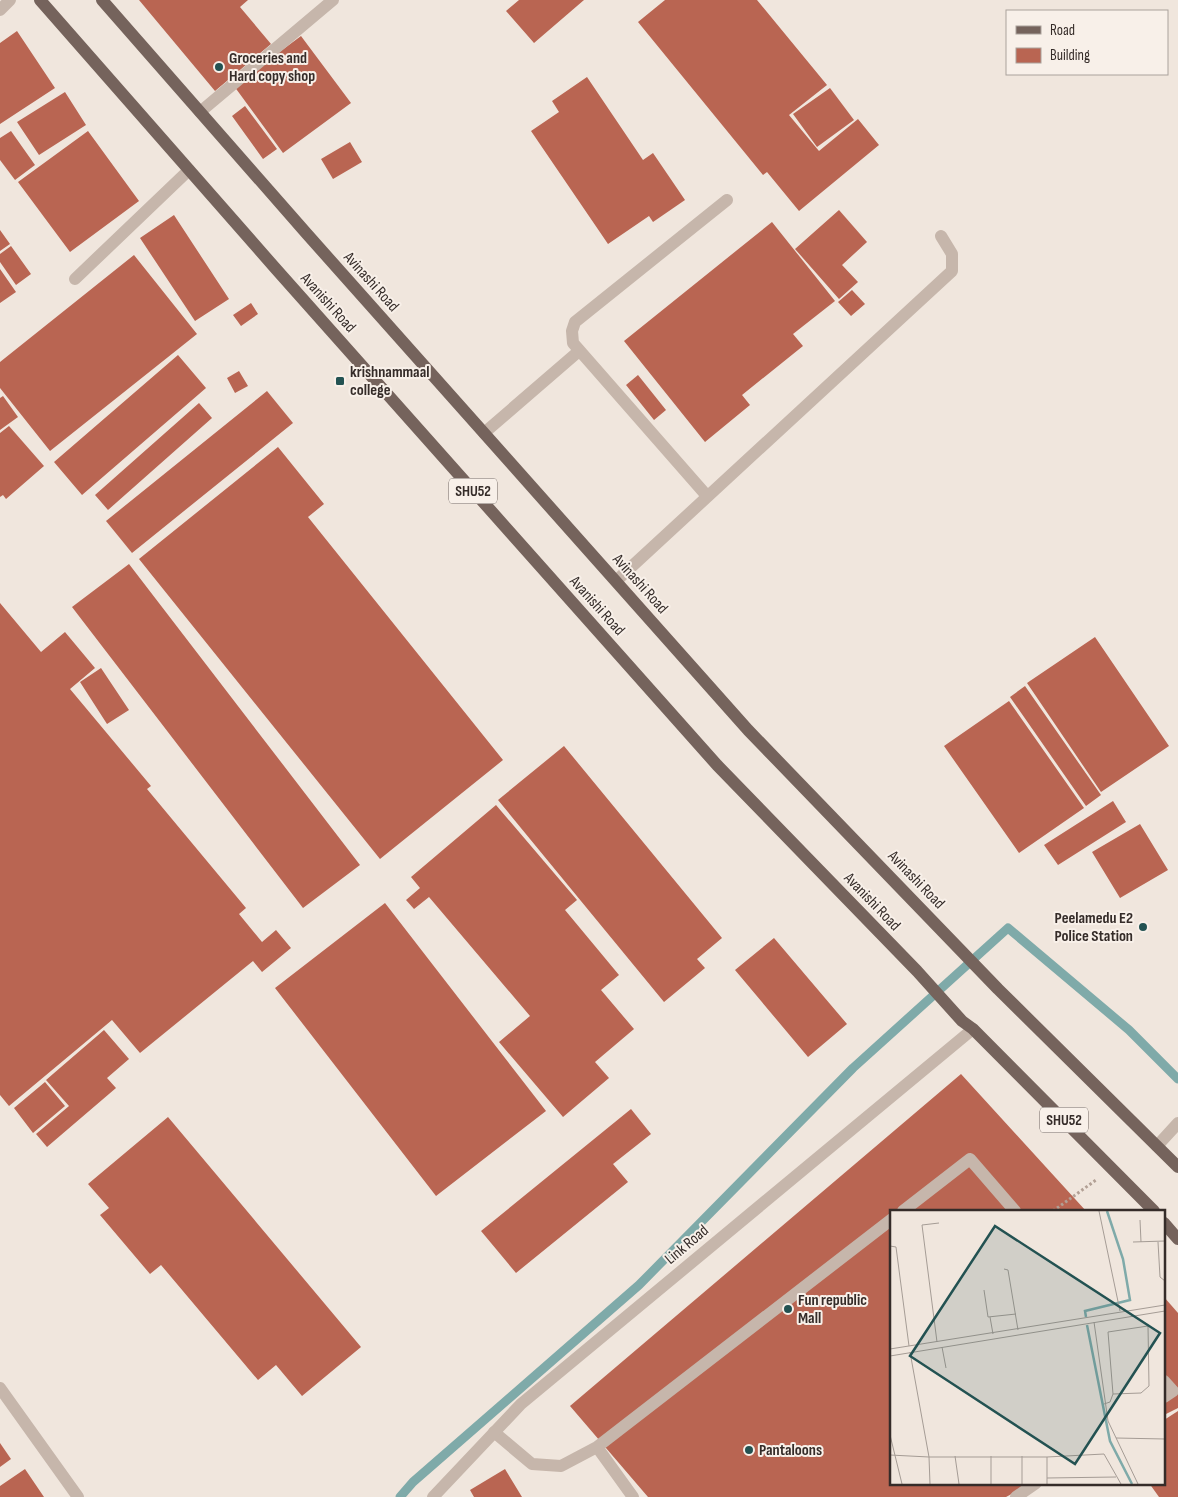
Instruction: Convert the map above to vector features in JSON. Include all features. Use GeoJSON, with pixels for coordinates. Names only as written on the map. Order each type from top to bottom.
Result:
{"type":"FeatureCollection","features":[{"type":"Feature","properties":{"kind":"main road","name":"Avanishi Road"},"geometry":{"type":"LineString","coordinates":[[40,0],[717,765],[962,1021],[1153,1210]]}},
{"type":"Feature","properties":{"kind":"main road","name":"Avinashi Road"},"geometry":{"type":"LineString","coordinates":[[102,0],[748,730],[998,989],[1178,1167]]}},
{"type":"Feature","properties":{"kind":"main road"},"geometry":{"type":"LineString","coordinates":[[1166,1225],[1178,1239]]}},
{"type":"Feature","properties":{"kind":"street"},"geometry":{"type":"LineString","coordinates":[[0,10],[10,0]]}},
{"type":"Feature","properties":{"kind":"street"},"geometry":{"type":"LineString","coordinates":[[200,112],[333,0]]}},
{"type":"Feature","properties":{"kind":"street"},"geometry":{"type":"LineString","coordinates":[[75,279],[189,170]]}},
{"type":"Feature","properties":{"kind":"street"},"geometry":{"type":"LineString","coordinates":[[707,496],[573,343],[572,331],[575,322],[727,200]]}},
{"type":"Feature","properties":{"kind":"street"},"geometry":{"type":"LineString","coordinates":[[616,581],[952,271],[952,254],[941,236]]}},
{"type":"Feature","properties":{"kind":"street"},"geometry":{"type":"LineString","coordinates":[[484,433],[579,350]]}},
{"type":"Feature","properties":{"kind":"street","name":"Link Road"},"geometry":{"type":"LineString","coordinates":[[432,1497],[521,1404],[973,1030]]}},
{"type":"Feature","properties":{"kind":"street"},"geometry":{"type":"LineString","coordinates":[[1157,1146],[1178,1123]]}},
{"type":"Feature","properties":{"kind":"street"},"geometry":{"type":"LineString","coordinates":[[904,1210],[970,1159],[1014,1210]]}},
{"type":"Feature","properties":{"kind":"street"},"geometry":{"type":"LineString","coordinates":[[494,1432],[532,1464],[561,1466],[597,1448],[890,1221]]}},
{"type":"Feature","properties":{"kind":"street"},"geometry":{"type":"LineString","coordinates":[[1166,1383],[1173,1391],[1166,1396]]}},
{"type":"Feature","properties":{"kind":"street"},"geometry":{"type":"LineString","coordinates":[[0,1388],[78,1497]]}},
{"type":"Feature","properties":{"kind":"street"},"geometry":{"type":"LineString","coordinates":[[597,1448],[633,1497]]}},
{"type":"Feature","properties":{"kind":"street"},"geometry":{"type":"LineString","coordinates":[[1016,1497],[1035,1484]]}},
{"type":"Feature","properties":{"kind":"path"},"geometry":{"type":"LineString","coordinates":[[1054,1210],[1112,1168]]}},
{"type":"Feature","properties":{"kind":"building","name":"Groceries and Hard copy shop"},"geometry":{"type":"Polygon","coordinates":[[[139,0],[248,0],[240,7],[271,44],[215,91],[139,0]]]}},
{"type":"Feature","properties":{"kind":"building"},"geometry":{"type":"Polygon","coordinates":[[[519,0],[584,0],[534,43],[506,11],[519,0]]]}},
{"type":"Feature","properties":{"kind":"building"},"geometry":{"type":"Polygon","coordinates":[[[665,0],[757,0],[827,85],[789,115],[819,151],[858,119],[879,145],[799,211],[767,172],[763,175],[638,22],[665,0]]]}},
{"type":"Feature","properties":{"kind":"building"},"geometry":{"type":"Polygon","coordinates":[[[17,31],[55,88],[0,124],[0,43],[17,31]]]}},
{"type":"Feature","properties":{"kind":"building"},"geometry":{"type":"Polygon","coordinates":[[[301,36],[351,103],[283,153],[234,86],[301,36]]]}},
{"type":"Feature","properties":{"kind":"building"},"geometry":{"type":"Polygon","coordinates":[[[587,77],[643,160],[653,153],[685,200],[653,222],[649,216],[608,244],[531,131],[559,112],[552,101],[587,77]]]}},
{"type":"Feature","properties":{"kind":"building"},"geometry":{"type":"Polygon","coordinates":[[[830,88],[854,120],[817,147],[793,114],[830,88]]]}},
{"type":"Feature","properties":{"kind":"building"},"geometry":{"type":"Polygon","coordinates":[[[65,92],[86,125],[39,155],[17,122],[65,92]]]}},
{"type":"Feature","properties":{"kind":"building"},"geometry":{"type":"Polygon","coordinates":[[[245,106],[277,149],[263,159],[232,116],[245,106]]]}},
{"type":"Feature","properties":{"kind":"building"},"geometry":{"type":"Polygon","coordinates":[[[11,131],[35,165],[15,180],[0,160],[0,138],[11,131]]]}},
{"type":"Feature","properties":{"kind":"building"},"geometry":{"type":"Polygon","coordinates":[[[88,131],[139,201],[70,252],[18,182],[88,131]]]}},
{"type":"Feature","properties":{"kind":"building"},"geometry":{"type":"Polygon","coordinates":[[[350,142],[362,162],[333,179],[321,159],[350,142]]]}},
{"type":"Feature","properties":{"kind":"building"},"geometry":{"type":"Polygon","coordinates":[[[839,210],[867,242],[842,265],[858,282],[839,299],[795,249],[839,210]]]}},
{"type":"Feature","properties":{"kind":"building"},"geometry":{"type":"Polygon","coordinates":[[[174,215],[229,299],[195,321],[140,238],[174,215]]]}},
{"type":"Feature","properties":{"kind":"building"},"geometry":{"type":"Polygon","coordinates":[[[772,222],[835,301],[793,334],[803,346],[742,395],[750,405],[705,442],[624,341],[772,222]]]}},
{"type":"Feature","properties":{"kind":"building"},"geometry":{"type":"Polygon","coordinates":[[[0,230],[10,244],[0,251],[0,230]]]}},
{"type":"Feature","properties":{"kind":"building"},"geometry":{"type":"Polygon","coordinates":[[[11,246],[31,274],[16,285],[0,262],[0,254],[11,246]]]}},
{"type":"Feature","properties":{"kind":"building"},"geometry":{"type":"Polygon","coordinates":[[[134,255],[197,334],[50,451],[0,388],[0,362],[134,255]]]}},
{"type":"Feature","properties":{"kind":"building"},"geometry":{"type":"Polygon","coordinates":[[[0,269],[16,292],[0,303],[0,269]]]}},
{"type":"Feature","properties":{"kind":"building"},"geometry":{"type":"Polygon","coordinates":[[[852,290],[865,304],[851,316],[838,302],[852,290]]]}},
{"type":"Feature","properties":{"kind":"building"},"geometry":{"type":"Polygon","coordinates":[[[251,303],[258,314],[241,326],[233,315],[251,303]]]}},
{"type":"Feature","properties":{"kind":"building"},"geometry":{"type":"Polygon","coordinates":[[[178,355],[206,388],[82,495],[54,462],[178,355]]]}},
{"type":"Feature","properties":{"kind":"building"},"geometry":{"type":"Polygon","coordinates":[[[239,371],[248,386],[235,393],[227,378],[239,371]]]}},
{"type":"Feature","properties":{"kind":"building"},"geometry":{"type":"Polygon","coordinates":[[[638,375],[666,410],[654,420],[626,385],[638,375]]]}},
{"type":"Feature","properties":{"kind":"building"},"geometry":{"type":"Polygon","coordinates":[[[267,391],[293,423],[132,553],[106,521],[267,391]]]}},
{"type":"Feature","properties":{"kind":"building"},"geometry":{"type":"Polygon","coordinates":[[[3,396],[18,417],[0,430],[0,398],[3,396]]]}},
{"type":"Feature","properties":{"kind":"building"},"geometry":{"type":"Polygon","coordinates":[[[199,403],[212,418],[108,510],[95,495],[199,403]]]}},
{"type":"Feature","properties":{"kind":"building"},"geometry":{"type":"Polygon","coordinates":[[[9,426],[44,466],[6,499],[3,495],[0,497],[0,433],[9,426]]]}},
{"type":"Feature","properties":{"kind":"building"},"geometry":{"type":"Polygon","coordinates":[[[278,447],[324,504],[308,517],[503,760],[380,859],[139,559],[278,447]]]}},
{"type":"Feature","properties":{"kind":"building"},"geometry":{"type":"Polygon","coordinates":[[[129,564],[360,865],[303,908],[72,607],[129,564]]]}},
{"type":"Feature","properties":{"kind":"building"},"geometry":{"type":"Polygon","coordinates":[[[0,603],[41,652],[65,632],[95,668],[70,689],[151,786],[147,789],[246,908],[239,914],[262,942],[276,930],[291,948],[262,972],[253,961],[140,1053],[112,1020],[9,1106],[0,1095],[0,603]]]}},
{"type":"Feature","properties":{"kind":"building"},"geometry":{"type":"Polygon","coordinates":[[[1095,637],[1169,746],[1101,792],[1027,683],[1095,637]]]}},
{"type":"Feature","properties":{"kind":"building"},"geometry":{"type":"Polygon","coordinates":[[[101,668],[129,710],[107,724],[80,682],[101,668]]]}},
{"type":"Feature","properties":{"kind":"building"},"geometry":{"type":"Polygon","coordinates":[[[1025,686],[1101,795],[1086,806],[1010,697],[1025,686]]]}},
{"type":"Feature","properties":{"kind":"building"},"geometry":{"type":"Polygon","coordinates":[[[1009,701],[1084,808],[1019,853],[944,746],[1009,701]]]}},
{"type":"Feature","properties":{"kind":"building"},"geometry":{"type":"Polygon","coordinates":[[[564,746],[722,938],[697,959],[705,968],[664,1002],[498,800],[564,746]]]}},
{"type":"Feature","properties":{"kind":"building"},"geometry":{"type":"Polygon","coordinates":[[[1113,801],[1126,822],[1058,865],[1044,845],[1113,801]]]}},
{"type":"Feature","properties":{"kind":"building"},"geometry":{"type":"Polygon","coordinates":[[[496,805],[577,900],[565,910],[619,975],[601,990],[634,1029],[595,1062],[609,1078],[563,1117],[499,1042],[530,1016],[429,897],[414,909],[406,900],[420,888],[411,877],[496,805]]]}},
{"type":"Feature","properties":{"kind":"building"},"geometry":{"type":"Polygon","coordinates":[[[1140,824],[1168,870],[1120,898],[1092,852],[1140,824]]]}},
{"type":"Feature","properties":{"kind":"building"},"geometry":{"type":"Polygon","coordinates":[[[385,903],[546,1111],[436,1196],[275,988],[385,903]]]}},
{"type":"Feature","properties":{"kind":"building"},"geometry":{"type":"Polygon","coordinates":[[[774,938],[847,1024],[808,1057],[735,970],[774,938]]]}},
{"type":"Feature","properties":{"kind":"building"},"geometry":{"type":"Polygon","coordinates":[[[104,1030],[129,1059],[107,1078],[116,1088],[47,1147],[36,1134],[69,1106],[46,1080],[104,1030]]]}},
{"type":"Feature","properties":{"kind":"building","name":"Fun republic Mall"},"geometry":{"type":"Polygon","coordinates":[[[961,1074],[1085,1210],[890,1210],[890,1484],[1030,1484],[1006,1497],[648,1497],[570,1406],[961,1074]]]}},
{"type":"Feature","properties":{"kind":"building"},"geometry":{"type":"Polygon","coordinates":[[[45,1082],[65,1106],[33,1133],[14,1108],[45,1082]]]}},
{"type":"Feature","properties":{"kind":"building"},"geometry":{"type":"Polygon","coordinates":[[[631,1109],[651,1134],[613,1164],[628,1182],[516,1273],[481,1231],[631,1109]]]}},
{"type":"Feature","properties":{"kind":"building"},"geometry":{"type":"Polygon","coordinates":[[[168,1117],[361,1347],[302,1396],[276,1365],[258,1380],[161,1265],[150,1274],[100,1215],[109,1208],[88,1184],[168,1117]]]}},
{"type":"Feature","properties":{"kind":"building"},"geometry":{"type":"Polygon","coordinates":[[[1166,1299],[1178,1313],[1178,1408],[1166,1414],[1166,1299]]]}},
{"type":"Feature","properties":{"kind":"building"},"geometry":{"type":"Polygon","coordinates":[[[1178,1411],[1178,1497],[1159,1497],[1150,1484],[1166,1484],[1166,1419],[1178,1411]]]}},
{"type":"Feature","properties":{"kind":"building"},"geometry":{"type":"Polygon","coordinates":[[[0,1443],[11,1459],[0,1467],[0,1443]]]}},
{"type":"Feature","properties":{"kind":"building"},"geometry":{"type":"Polygon","coordinates":[[[25,1469],[44,1497],[0,1497],[0,1486],[25,1469]]]}},
{"type":"Feature","properties":{"kind":"building"},"geometry":{"type":"Polygon","coordinates":[[[505,1469],[522,1497],[474,1497],[470,1490],[505,1469]]]}},
{"type":"Feature","properties":{"kind":"waterway"},"geometry":{"type":"LineString","coordinates":[[400,1497],[413,1482],[639,1285],[853,1068],[1008,928],[1129,1030],[1178,1079]]}},
{"type":"Feature","properties":{"kind":"place","name":"Groceries and Hard copy shop"},"geometry":{"type":"Point","coordinates":[219,67]}},
{"type":"Feature","properties":{"kind":"place","name":"krishnammaal college"},"geometry":{"type":"Point","coordinates":[340,381]}},
{"type":"Feature","properties":{"kind":"place","name":"Peelamedu E2 Police Station"},"geometry":{"type":"Point","coordinates":[1143,927]}},
{"type":"Feature","properties":{"kind":"place","name":"Fun republic Mall"},"geometry":{"type":"Point","coordinates":[788,1309]}},
{"type":"Feature","properties":{"kind":"place","name":"Pantaloons"},"geometry":{"type":"Point","coordinates":[749,1450]}}]}
